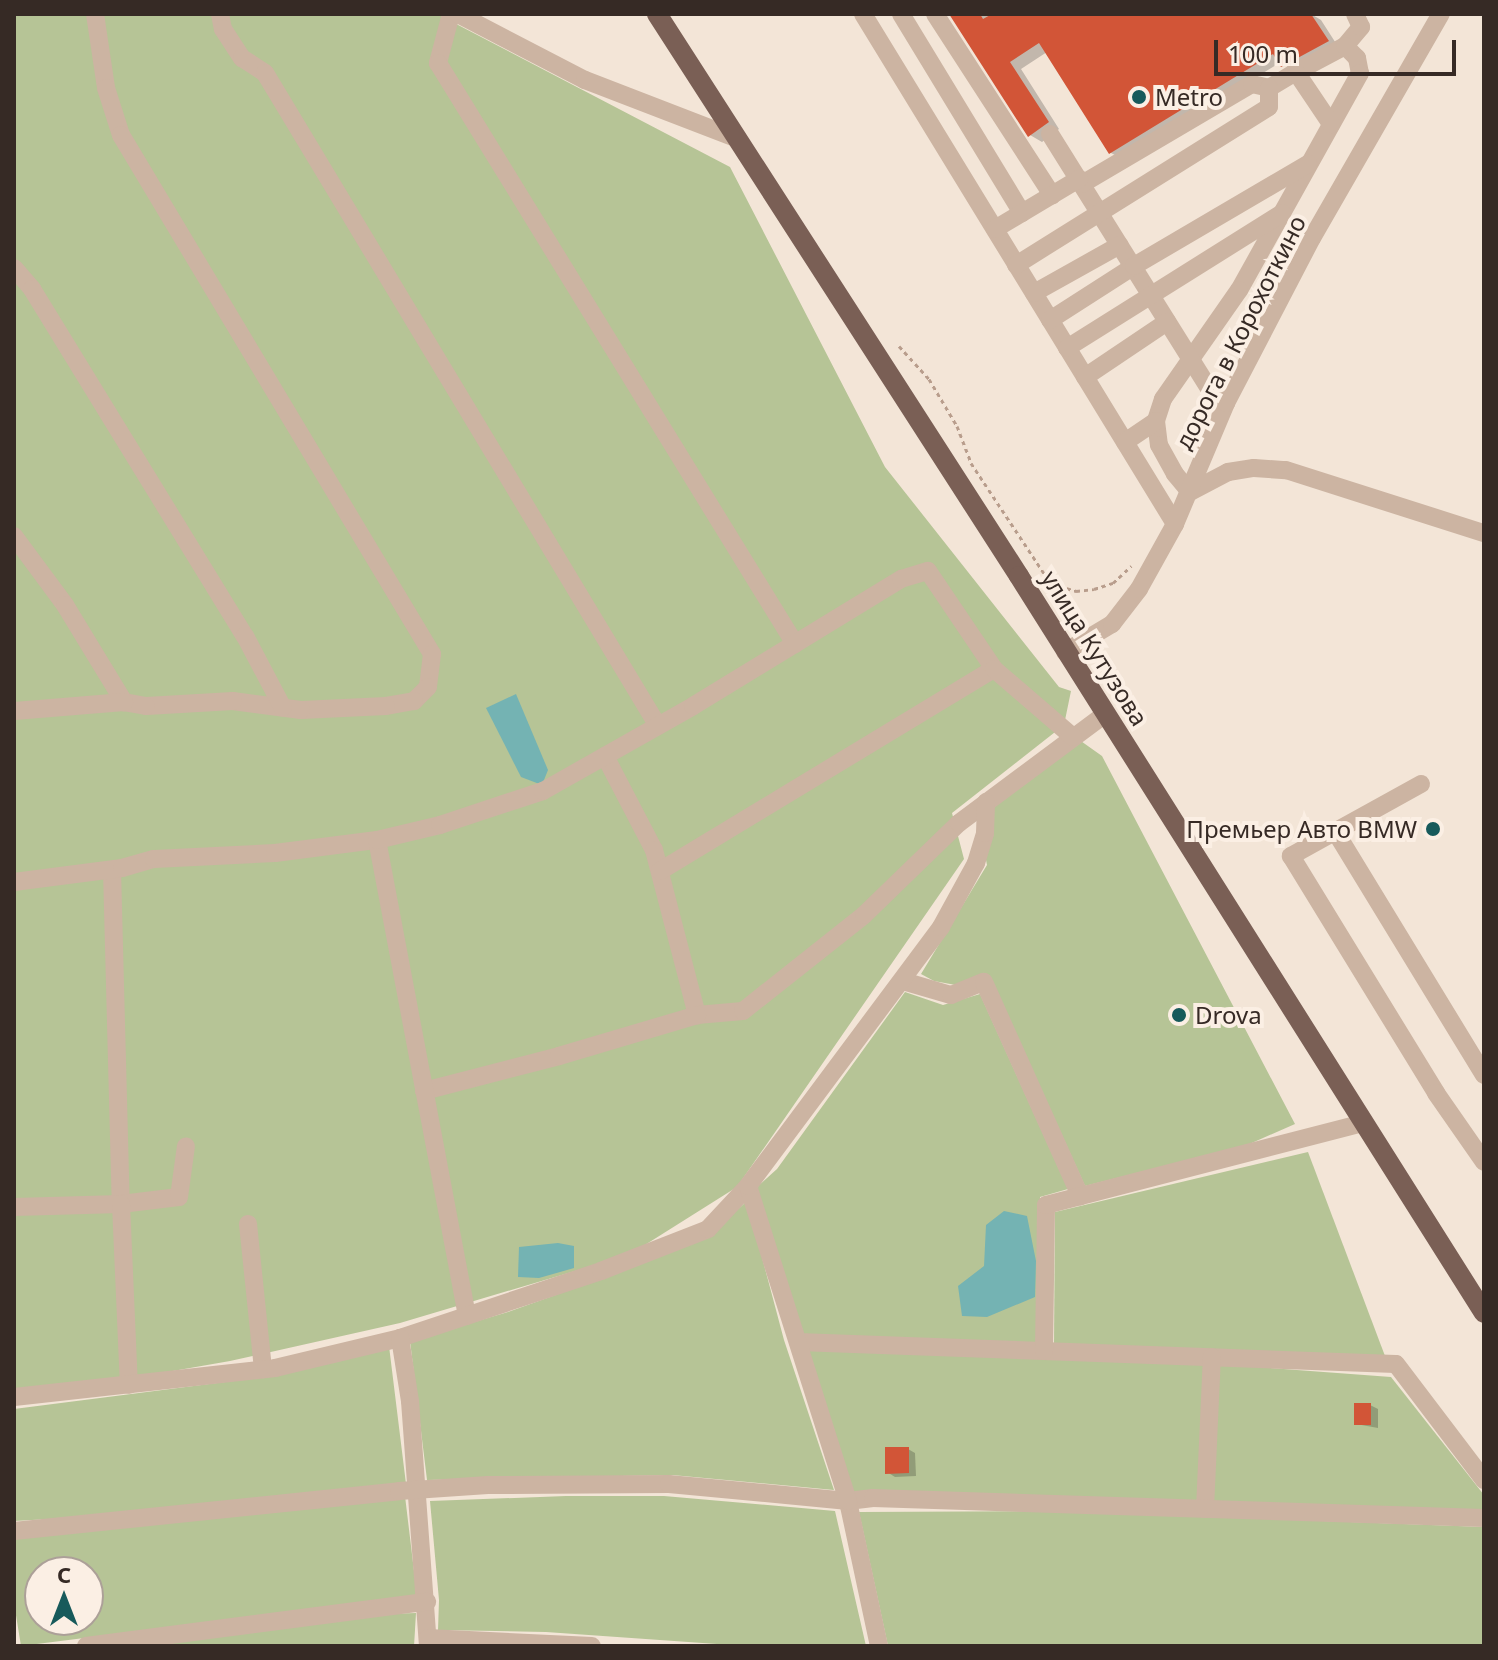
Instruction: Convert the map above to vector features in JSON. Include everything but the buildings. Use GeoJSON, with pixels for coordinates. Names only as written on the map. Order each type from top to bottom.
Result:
{"type":"FeatureCollection","features":[{"type":"Feature","properties":{"kind":"main road","name":"улица Кутузова"},"geometry":{"type":"LineString","coordinates":[[657,14],[1484,1313]]}},
{"type":"Feature","properties":{"kind":"street"},"geometry":{"type":"LineString","coordinates":[[14,711],[124,702],[146,706],[233,701],[283,708],[386,706],[414,701],[428,687],[432,654],[121,135],[106,88],[95,14]]}},
{"type":"Feature","properties":{"kind":"street"},"geometry":{"type":"LineString","coordinates":[[220,14],[223,29],[242,58],[265,73],[658,726]]}},
{"type":"Feature","properties":{"kind":"street"},"geometry":{"type":"LineString","coordinates":[[451,14],[438,63],[795,644]]}},
{"type":"Feature","properties":{"kind":"street"},"geometry":{"type":"LineString","coordinates":[[458,14],[480,20],[585,80],[735,138]]}},
{"type":"Feature","properties":{"kind":"street"},"geometry":{"type":"LineString","coordinates":[[863,14],[1175,524]]}},
{"type":"Feature","properties":{"kind":"street"},"geometry":{"type":"LineString","coordinates":[[901,14],[1022,213]]}},
{"type":"Feature","properties":{"kind":"street"},"geometry":{"type":"LineString","coordinates":[[935,14],[1052,195]]}},
{"type":"Feature","properties":{"kind":"street"},"geometry":{"type":"LineString","coordinates":[[995,229],[1252,84],[1269,88],[1345,46],[1361,27],[1355,14]]}},
{"type":"Feature","properties":{"kind":"street","name":"дорога в Корохоткино"},"geometry":{"type":"LineString","coordinates":[[1065,652],[1112,624],[1139,589],[1190,492],[1226,403],[1312,238],[1441,14]]}},
{"type":"Feature","properties":{"kind":"street"},"geometry":{"type":"LineString","coordinates":[[1345,46],[1357,58],[1360,73],[1239,290],[1163,399],[1156,421],[1159,445],[1175,474],[1190,492],[1228,472],[1254,468],[1286,470],[1484,533]]}},
{"type":"Feature","properties":{"kind":"street"},"geometry":{"type":"LineString","coordinates":[[1296,72],[1331,124]]}},
{"type":"Feature","properties":{"kind":"street"},"geometry":{"type":"LineString","coordinates":[[1016,265],[1269,107],[1269,88]]}},
{"type":"Feature","properties":{"kind":"street"},"geometry":{"type":"LineString","coordinates":[[1050,134],[1151,292],[1191,361],[1214,396],[1226,403]]}},
{"type":"Feature","properties":{"kind":"street"},"geometry":{"type":"LineString","coordinates":[[1050,320],[1134,266],[1310,163]]}},
{"type":"Feature","properties":{"kind":"street"},"geometry":{"type":"LineString","coordinates":[[1067,348],[1151,292],[1282,213]]}},
{"type":"Feature","properties":{"kind":"street"},"geometry":{"type":"LineString","coordinates":[[1034,293],[1120,245]]}},
{"type":"Feature","properties":{"kind":"street"},"geometry":{"type":"LineString","coordinates":[[14,268],[32,289],[245,636],[283,708]]}},
{"type":"Feature","properties":{"kind":"street"},"geometry":{"type":"LineString","coordinates":[[1085,377],[1167,322]]}},
{"type":"Feature","properties":{"kind":"street"},"geometry":{"type":"LineString","coordinates":[[1125,442],[1156,421]]}},
{"type":"Feature","properties":{"kind":"street"},"geometry":{"type":"LineString","coordinates":[[14,536],[65,605],[124,702]]}},
{"type":"Feature","properties":{"kind":"street"},"geometry":{"type":"LineString","coordinates":[[14,882],[112,870],[154,859],[275,853],[377,840],[440,825],[543,791],[658,726],[901,579],[928,571],[994,669],[1073,737]]}},
{"type":"Feature","properties":{"kind":"street"},"geometry":{"type":"LineString","coordinates":[[660,871],[994,669]]}},
{"type":"Feature","properties":{"kind":"street"},"geometry":{"type":"LineString","coordinates":[[424,1091],[559,1056],[697,1015],[743,1011],[864,915],[959,823],[1105,714]]}},
{"type":"Feature","properties":{"kind":"street"},"geometry":{"type":"LineString","coordinates":[[605,756],[654,850],[697,1015]]}},
{"type":"Feature","properties":{"kind":"street"},"geometry":{"type":"LineString","coordinates":[[1421,784],[1291,856],[1436,1093],[1484,1162]]}},
{"type":"Feature","properties":{"kind":"street"},"geometry":{"type":"LineString","coordinates":[[14,1397],[263,1369],[400,1338],[601,1271],[708,1229],[748,1186],[941,927],[976,863],[985,833],[986,802]]}},
{"type":"Feature","properties":{"kind":"street"},"geometry":{"type":"LineString","coordinates":[[1335,831],[1484,1075]]}},
{"type":"Feature","properties":{"kind":"street"},"geometry":{"type":"LineString","coordinates":[[377,840],[467,1316]]}},
{"type":"Feature","properties":{"kind":"street"},"geometry":{"type":"LineString","coordinates":[[112,870],[129,1385]]}},
{"type":"Feature","properties":{"kind":"street"},"geometry":{"type":"LineString","coordinates":[[903,981],[951,995],[984,982],[1080,1196]]}},
{"type":"Feature","properties":{"kind":"street"},"geometry":{"type":"LineString","coordinates":[[1044,1351],[1046,1205],[1364,1123]]}},
{"type":"Feature","properties":{"kind":"street"},"geometry":{"type":"LineString","coordinates":[[14,1207],[121,1204],[179,1197],[186,1146]]}},
{"type":"Feature","properties":{"kind":"street"},"geometry":{"type":"LineString","coordinates":[[748,1186],[848,1501],[879,1646]]}},
{"type":"Feature","properties":{"kind":"street"},"geometry":{"type":"LineString","coordinates":[[248,1224],[263,1369]]}},
{"type":"Feature","properties":{"kind":"street"},"geometry":{"type":"LineString","coordinates":[[400,1338],[410,1401],[428,1642],[592,1646]]}},
{"type":"Feature","properties":{"kind":"street"},"geometry":{"type":"LineString","coordinates":[[798,1342],[1396,1364],[1484,1480]]}},
{"type":"Feature","properties":{"kind":"street"},"geometry":{"type":"LineString","coordinates":[[1205,1509],[1212,1357]]}},
{"type":"Feature","properties":{"kind":"street"},"geometry":{"type":"LineString","coordinates":[[14,1531],[488,1485],[669,1484],[848,1501],[873,1498],[1484,1518]]}},
{"type":"Feature","properties":{"kind":"street"},"geometry":{"type":"LineString","coordinates":[[86,1646],[427,1602]]}},
{"type":"Feature","properties":{"kind":"path"},"geometry":{"type":"LineString","coordinates":[[899,346],[929,379],[957,426],[971,463],[1045,575],[1059,586],[1076,591],[1094,589],[1113,583],[1134,560]]}},
{"type":"Feature","properties":{"kind":"green space"},"geometry":{"type":"Polygon","coordinates":[[[14,14],[437,14],[730,167],[885,467],[1059,687],[1071,691],[1064,725],[952,813],[964,859],[737,1187],[629,1255],[400,1323],[230,1361],[53,1392],[14,1388],[14,14]]]}},
{"type":"Feature","properties":{"kind":"green space"},"geometry":{"type":"Polygon","coordinates":[[[1078,739],[1102,756],[1295,1124],[1245,1146],[1085,1186],[989,975],[961,986],[934,981],[921,974],[987,865],[978,818],[1078,739]]]}},
{"type":"Feature","properties":{"kind":"green space"},"geometry":{"type":"Polygon","coordinates":[[[905,992],[943,1005],[980,994],[1068,1189],[1040,1197],[1039,1345],[800,1335],[757,1187],[777,1169],[905,992]]]}},
{"type":"Feature","properties":{"kind":"green space"},"geometry":{"type":"Polygon","coordinates":[[[1308,1152],[1385,1356],[1054,1344],[1055,1212],[1308,1152]]]}},
{"type":"Feature","properties":{"kind":"green space"},"geometry":{"type":"Polygon","coordinates":[[[747,1201],[784,1340],[834,1490],[672,1475],[427,1480],[410,1341],[508,1312],[631,1268],[712,1233],[747,1201]]]}},
{"type":"Feature","properties":{"kind":"green space"},"geometry":{"type":"Polygon","coordinates":[[[389,1346],[406,1484],[121,1515],[14,1521],[14,1409],[271,1376],[389,1346]]]}},
{"type":"Feature","properties":{"kind":"green space"},"geometry":{"type":"Polygon","coordinates":[[[807,1349],[1205,1364],[1198,1502],[851,1492],[807,1349]]]}},
{"type":"Feature","properties":{"kind":"green space"},"geometry":{"type":"Polygon","coordinates":[[[1218,1364],[1391,1377],[1484,1495],[1484,1510],[1211,1505],[1218,1364]]]}},
{"type":"Feature","properties":{"kind":"green space"},"geometry":{"type":"Polygon","coordinates":[[[405,1496],[417,1596],[104,1636],[104,1556],[24,1556],[24,1636],[100,1636],[21,1646],[14,1603],[14,1538],[405,1496]]]}},
{"type":"Feature","properties":{"kind":"green space"},"geometry":{"type":"Polygon","coordinates":[[[664,1496],[835,1511],[866,1646],[731,1645],[546,1632],[438,1630],[439,1600],[430,1501],[664,1496]]]}},
{"type":"Feature","properties":{"kind":"green space"},"geometry":{"type":"Polygon","coordinates":[[[1060,1511],[1484,1527],[1484,1646],[888,1646],[859,1512],[1060,1511]]]}},
{"type":"Feature","properties":{"kind":"green space"},"geometry":{"type":"Polygon","coordinates":[[[416,1613],[414,1646],[138,1646],[359,1615],[416,1613]]]}},
{"type":"Feature","properties":{"kind":"water"},"geometry":{"type":"Polygon","coordinates":[[[516,694],[548,770],[542,785],[521,777],[486,708],[516,694]]]}},
{"type":"Feature","properties":{"kind":"water"},"geometry":{"type":"Polygon","coordinates":[[[1004,1211],[1027,1216],[1036,1261],[1035,1297],[987,1317],[962,1316],[958,1286],[984,1266],[986,1225],[1004,1211]]]}},
{"type":"Feature","properties":{"kind":"water"},"geometry":{"type":"Polygon","coordinates":[[[558,1243],[574,1246],[574,1268],[539,1278],[518,1277],[519,1247],[558,1243]]]}},
{"type":"Feature","properties":{"kind":"place","name":"Metro"},"geometry":{"type":"Point","coordinates":[1139,97]}},
{"type":"Feature","properties":{"kind":"place","name":"Премьер Авто BMW"},"geometry":{"type":"Point","coordinates":[1433,829]}},
{"type":"Feature","properties":{"kind":"place","name":"Drova"},"geometry":{"type":"Point","coordinates":[1179,1015]}}]}
